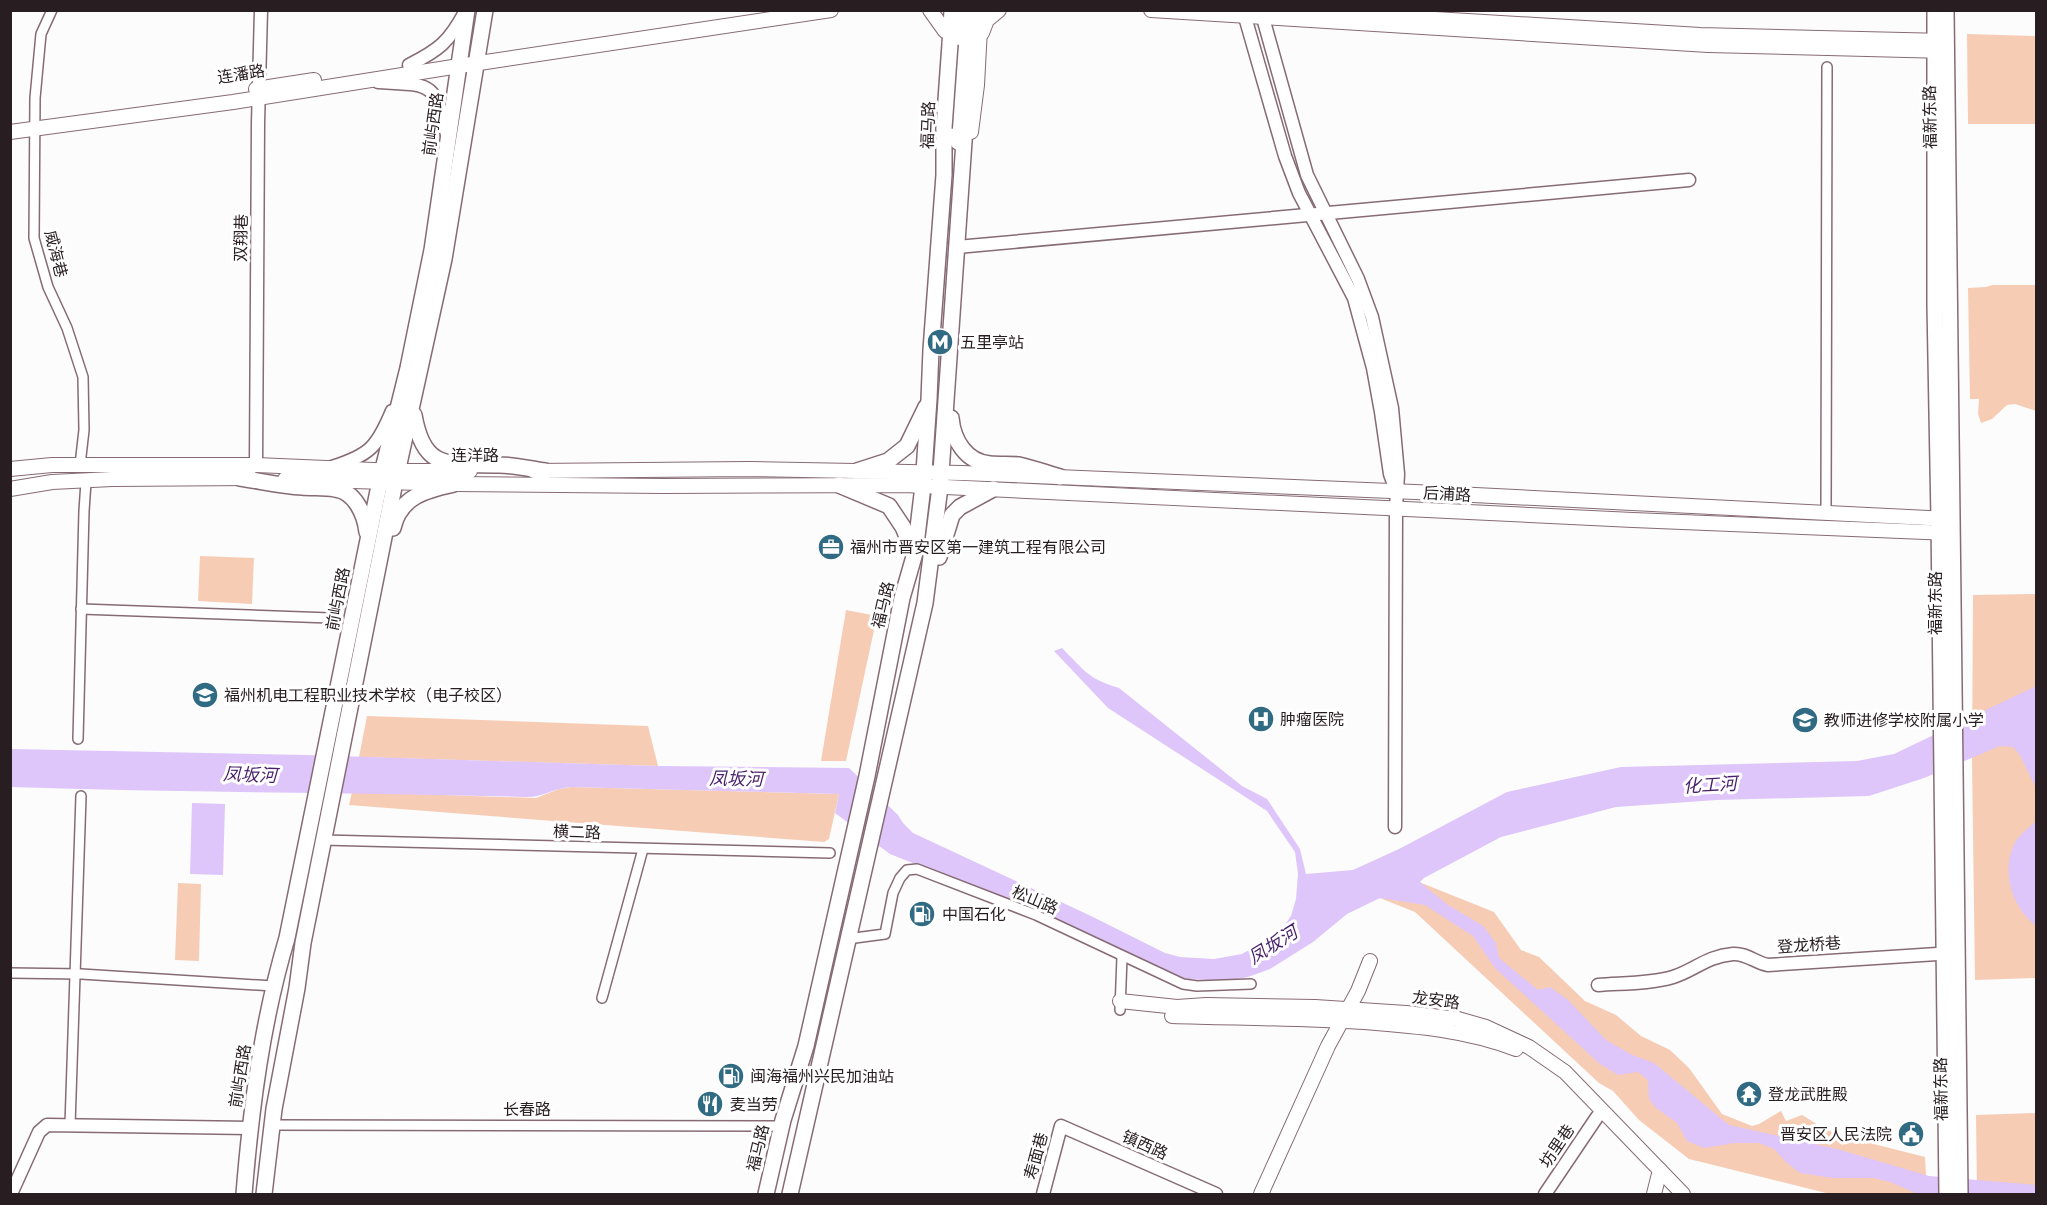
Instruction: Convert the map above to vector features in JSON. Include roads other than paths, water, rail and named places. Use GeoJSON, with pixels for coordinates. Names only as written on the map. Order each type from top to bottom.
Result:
{"type":"FeatureCollection","features":[{"type":"Feature","properties":{"kind":"highway"},"geometry":{"type":"LineString","coordinates":[[965,127],[972,10]]}},
{"type":"Feature","properties":{"kind":"main road","name":"前屿西路"},"geometry":{"type":"LineString","coordinates":[[264,1194],[271,1125],[297,988],[303,943],[365,632],[404,385],[432,250],[466,10]]}},
{"type":"Feature","properties":{"kind":"main road","name":"前屿西路"},"geometry":{"type":"LineString","coordinates":[[244,1194],[250,1128],[273,986],[287,938],[366,550],[412,408],[454,205],[485,10]]}},
{"type":"Feature","properties":{"kind":"main road"},"geometry":{"type":"LineString","coordinates":[[476,60],[773,10]]}},
{"type":"Feature","properties":{"kind":"main road"},"geometry":{"type":"LineString","coordinates":[[476,60],[831,10]]}},
{"type":"Feature","properties":{"kind":"main road"},"geometry":{"type":"LineString","coordinates":[[930,10],[945,31]]}},
{"type":"Feature","properties":{"kind":"main road"},"geometry":{"type":"LineString","coordinates":[[944,175],[939,119],[946,10]]}},
{"type":"Feature","properties":{"kind":"main road","name":"福马路"},"geometry":{"type":"LineString","coordinates":[[766,1194],[782,1126],[806,1046],[867,776],[902,598],[915,553],[930,399],[952,10]]}},
{"type":"Feature","properties":{"kind":"main road","name":"福马路"},"geometry":{"type":"LineString","coordinates":[[962,175],[956,126],[964,10]]}},
{"type":"Feature","properties":{"kind":"main road"},"geometry":{"type":"LineString","coordinates":[[962,175],[976,99],[981,10]]}},
{"type":"Feature","properties":{"kind":"main road"},"geometry":{"type":"LineString","coordinates":[[980,43],[984,24],[999,10]]}},
{"type":"Feature","properties":{"kind":"main road"},"geometry":{"type":"LineString","coordinates":[[1151,10],[1252,14],[1716,45],[1941,46]]}},
{"type":"Feature","properties":{"kind":"main road"},"geometry":{"type":"LineString","coordinates":[[1286,10],[1700,35],[1941,46]]}},
{"type":"Feature","properties":{"kind":"main road","name":"福新东路"},"geometry":{"type":"LineString","coordinates":[[1935,10],[1941,46]]}},
{"type":"Feature","properties":{"kind":"main road","name":"福新东路"},"geometry":{"type":"LineString","coordinates":[[1946,10],[1941,46],[1935,293],[1946,526],[1953,1173],[1947,1194]]}},
{"type":"Feature","properties":{"kind":"main road","name":"连潘路"},"geometry":{"type":"LineString","coordinates":[[259,93],[409,65],[476,60]]}},
{"type":"Feature","properties":{"kind":"main road","name":"连潘路"},"geometry":{"type":"LineString","coordinates":[[10,132],[34,125],[259,93],[362,81],[460,62]]}},
{"type":"Feature","properties":{"kind":"main road","name":"连潘路"},"geometry":{"type":"LineString","coordinates":[[10,123],[34,125]]}},
{"type":"Feature","properties":{"kind":"main road","name":"福马路"},"geometry":{"type":"LineString","coordinates":[[790,1194],[925,603],[940,480],[965,127]]}},
{"type":"Feature","properties":{"kind":"main road"},"geometry":{"type":"LineString","coordinates":[[947,381],[952,432],[964,452],[984,464],[1017,465],[1060,477]]}},
{"type":"Feature","properties":{"kind":"main road"},"geometry":{"type":"LineString","coordinates":[[857,471],[888,462],[907,446],[930,399]]}},
{"type":"Feature","properties":{"kind":"main road"},"geometry":{"type":"LineString","coordinates":[[412,408],[421,443],[431,455],[441,461],[451,464],[503,465],[545,471]]}},
{"type":"Feature","properties":{"kind":"main road","name":"连洋路"},"geometry":{"type":"LineString","coordinates":[[10,469],[52,465],[256,465],[329,468],[454,483],[839,485],[924,479]]}},
{"type":"Feature","properties":{"kind":"main road","name":"连洋路"},"geometry":{"type":"LineString","coordinates":[[10,489],[52,482],[112,480],[664,469],[857,471],[940,480]]}},
{"type":"Feature","properties":{"kind":"main road","name":"后浦路"},"geometry":{"type":"LineString","coordinates":[[940,480],[1060,477],[1396,492],[1826,513],[1946,526]]}},
{"type":"Feature","properties":{"kind":"main road"},"geometry":{"type":"LineString","coordinates":[[240,478],[301,487],[340,489],[354,501],[362,513],[366,526],[366,550]]}},
{"type":"Feature","properties":{"kind":"main road","name":"后浦路"},"geometry":{"type":"LineString","coordinates":[[940,480],[993,489],[1396,508],[1946,526]]}},
{"type":"Feature","properties":{"kind":"main road"},"geometry":{"type":"LineString","coordinates":[[365,632],[398,513],[404,504],[416,495],[454,483]]}},
{"type":"Feature","properties":{"kind":"main road"},"geometry":{"type":"LineString","coordinates":[[839,485],[889,506],[903,527],[915,553]]}},
{"type":"Feature","properties":{"kind":"main road"},"geometry":{"type":"LineString","coordinates":[[925,603],[952,515],[960,507],[993,489]]}},
{"type":"Feature","properties":{"kind":"main road"},"geometry":{"type":"LineString","coordinates":[[1261,1194],[1328,1046],[1366,994],[1374,962]]}},
{"type":"Feature","properties":{"kind":"main road","name":"龙安路"},"geometry":{"type":"LineString","coordinates":[[1120,1005],[1228,1006],[1349,1016],[1427,1026],[1500,1043],[1516,1049],[1542,1065],[1564,1083],[1662,1186],[1683,1194]]}},
{"type":"Feature","properties":{"kind":"main road"},"geometry":{"type":"LineString","coordinates":[[1271,1194],[1349,1016]]}},
{"type":"Feature","properties":{"kind":"main road","name":"龙安路"},"geometry":{"type":"LineString","coordinates":[[1349,1016],[1458,1019],[1486,1026],[1516,1040],[1547,1058],[1574,1080],[1662,1186]]}},
{"type":"Feature","properties":{"kind":"main road","name":"福新东路"},"geometry":{"type":"LineString","coordinates":[[1953,1173],[1960,1194]]}},
{"type":"Feature","properties":{"kind":"street","name":"威海巷"},"geometry":{"type":"LineString","coordinates":[[52,10],[41,34],[35,98],[34,238],[48,287],[67,328],[83,377],[84,430],[80,465]]}},
{"type":"Feature","properties":{"kind":"street","name":"双翔巷"},"geometry":{"type":"LineString","coordinates":[[256,465],[261,10]]}},
{"type":"Feature","properties":{"kind":"street"},"geometry":{"type":"LineString","coordinates":[[409,65],[429,55],[447,40],[466,10]]}},
{"type":"Feature","properties":{"kind":"street"},"geometry":{"type":"LineString","coordinates":[[1252,14],[1307,176],[1358,279],[1372,317],[1392,408],[1397,457],[1395,827]]}},
{"type":"Feature","properties":{"kind":"street"},"geometry":{"type":"LineString","coordinates":[[1252,14],[1279,138],[1299,193],[1348,284],[1359,314],[1377,389],[1390,474],[1396,492]]}},
{"type":"Feature","properties":{"kind":"street"},"geometry":{"type":"LineString","coordinates":[[1826,513],[1827,67]]}},
{"type":"Feature","properties":{"kind":"street"},"geometry":{"type":"LineString","coordinates":[[362,81],[419,84],[430,89],[441,107],[448,142]]}},
{"type":"Feature","properties":{"kind":"street"},"geometry":{"type":"LineString","coordinates":[[957,247],[1689,180]]}},
{"type":"Feature","properties":{"kind":"street"},"geometry":{"type":"LineString","coordinates":[[329,468],[365,454],[381,436],[404,385]]}},
{"type":"Feature","properties":{"kind":"street"},"geometry":{"type":"LineString","coordinates":[[78,739],[86,482]]}},
{"type":"Feature","properties":{"kind":"street"},"geometry":{"type":"LineString","coordinates":[[81,609],[330,618]]}},
{"type":"Feature","properties":{"kind":"street"},"geometry":{"type":"LineString","coordinates":[[70,1125],[81,796]]}},
{"type":"Feature","properties":{"kind":"street","name":"横二路"},"geometry":{"type":"LineString","coordinates":[[323,840],[830,853]]}},
{"type":"Feature","properties":{"kind":"street"},"geometry":{"type":"LineString","coordinates":[[602,998],[643,849]]}},
{"type":"Feature","properties":{"kind":"street","name":"松山路"},"geometry":{"type":"LineString","coordinates":[[848,939],[885,934],[897,884],[908,870],[916,869],[1036,915],[1167,978],[1190,986],[1251,984]]}},
{"type":"Feature","properties":{"kind":"street","name":"登龙桥巷"},"geometry":{"type":"LineString","coordinates":[[1598,985],[1670,977],[1706,960],[1733,954],[1744,955],[1758,963],[1768,965],[1950,953]]}},
{"type":"Feature","properties":{"kind":"street"},"geometry":{"type":"LineString","coordinates":[[1120,1005],[1122,957]]}},
{"type":"Feature","properties":{"kind":"street"},"geometry":{"type":"LineString","coordinates":[[10,973],[76,974],[273,986]]}},
{"type":"Feature","properties":{"kind":"street","name":"坊里巷"},"geometry":{"type":"LineString","coordinates":[[1545,1194],[1597,1117]]}},
{"type":"Feature","properties":{"kind":"street"},"geometry":{"type":"LineString","coordinates":[[11,1194],[41,1129],[47,1125],[250,1128]]}},
{"type":"Feature","properties":{"kind":"street","name":"长春路"},"geometry":{"type":"LineString","coordinates":[[271,1125],[782,1126]]}},
{"type":"Feature","properties":{"kind":"street","name":"寿面巷"},"geometry":{"type":"LineString","coordinates":[[1043,1194],[1061,1126]]}},
{"type":"Feature","properties":{"kind":"street","name":"镇西路"},"geometry":{"type":"LineString","coordinates":[[1061,1126],[1216,1194]]}},
{"type":"Feature","properties":{"kind":"water"},"geometry":{"type":"Polygon","coordinates":[[[1062,648],[1087,673],[1119,688],[1242,786],[1267,799],[1300,849],[1306,874],[1353,870],[1399,849],[1507,792],[1621,767],[1857,761],[1894,754],[2036,686],[2036,788],[2020,755],[2013,747],[2000,746],[1924,778],[1869,796],[1717,800],[1616,807],[1501,837],[1420,882],[1448,905],[1483,926],[1496,943],[1499,958],[1538,990],[1550,987],[1568,1000],[1606,1040],[1632,1055],[1654,1063],[1729,1125],[1837,1149],[1929,1176],[2036,1185],[2036,1194],[1918,1194],[1874,1178],[1832,1178],[1800,1173],[1774,1149],[1759,1143],[1735,1143],[1704,1148],[1687,1141],[1677,1123],[1656,1108],[1649,1099],[1648,1080],[1638,1072],[1618,1075],[1600,1064],[1495,968],[1473,936],[1425,905],[1380,898],[1347,914],[1313,942],[1270,969],[1248,977],[1225,981],[1187,979],[1034,911],[890,854],[835,813],[839,794],[571,787],[525,797],[11,787],[11,749],[658,766],[849,768],[898,815],[913,833],[1165,953],[1180,957],[1214,959],[1242,954],[1280,932],[1291,916],[1296,899],[1298,874],[1295,852],[1267,811],[1108,708],[1054,651],[1062,648]]]}},
{"type":"Feature","properties":{"kind":"water"},"geometry":{"type":"Polygon","coordinates":[[[192,803],[225,804],[223,875],[190,874],[192,803]]]}},
{"type":"Feature","properties":{"kind":"water"},"geometry":{"type":"Polygon","coordinates":[[[2036,821],[2036,926],[2027,918],[2014,898],[2009,864],[2016,841],[2036,821]]]}},
{"type":"Feature","properties":{"kind":"place","name":"五里亭站"},"geometry":{"type":"Point","coordinates":[940,342]}},
{"type":"Feature","properties":{"kind":"place","name":"福州市晋安区第一建筑工程有限公司"},"geometry":{"type":"Point","coordinates":[831,547]}},
{"type":"Feature","properties":{"kind":"place","name":"福州机电工程职业技术学校（电子校区）"},"geometry":{"type":"Point","coordinates":[205,695]}},
{"type":"Feature","properties":{"kind":"place","name":"肿瘤医院"},"geometry":{"type":"Point","coordinates":[1261,719]}},
{"type":"Feature","properties":{"kind":"place","name":"教师进修学校附属小学"},"geometry":{"type":"Point","coordinates":[1805,720]}},
{"type":"Feature","properties":{"kind":"place","name":"中国石化"},"geometry":{"type":"Point","coordinates":[922,914]}},
{"type":"Feature","properties":{"kind":"place","name":"闽海福州兴民加油站"},"geometry":{"type":"Point","coordinates":[731,1076]}},
{"type":"Feature","properties":{"kind":"place","name":"登龙武胜殿"},"geometry":{"type":"Point","coordinates":[1749,1094]}},
{"type":"Feature","properties":{"kind":"place","name":"麦当劳"},"geometry":{"type":"Point","coordinates":[710,1104]}},
{"type":"Feature","properties":{"kind":"place","name":"晋安区人民法院"},"geometry":{"type":"Point","coordinates":[1911,1134]}},
{"type":"Feature","properties":{"kind":"water label","name":"凤坂河"},"geometry":{"type":"Point","coordinates":[250,775]}},
{"type":"Feature","properties":{"kind":"water label","name":"凤坂河"},"geometry":{"type":"Point","coordinates":[736,779]}},
{"type":"Feature","properties":{"kind":"water label","name":"化工河"},"geometry":{"type":"Point","coordinates":[1710,785]}},
{"type":"Feature","properties":{"kind":"water label","name":"凤坂河"},"geometry":{"type":"Point","coordinates":[1273,945]}}]}
